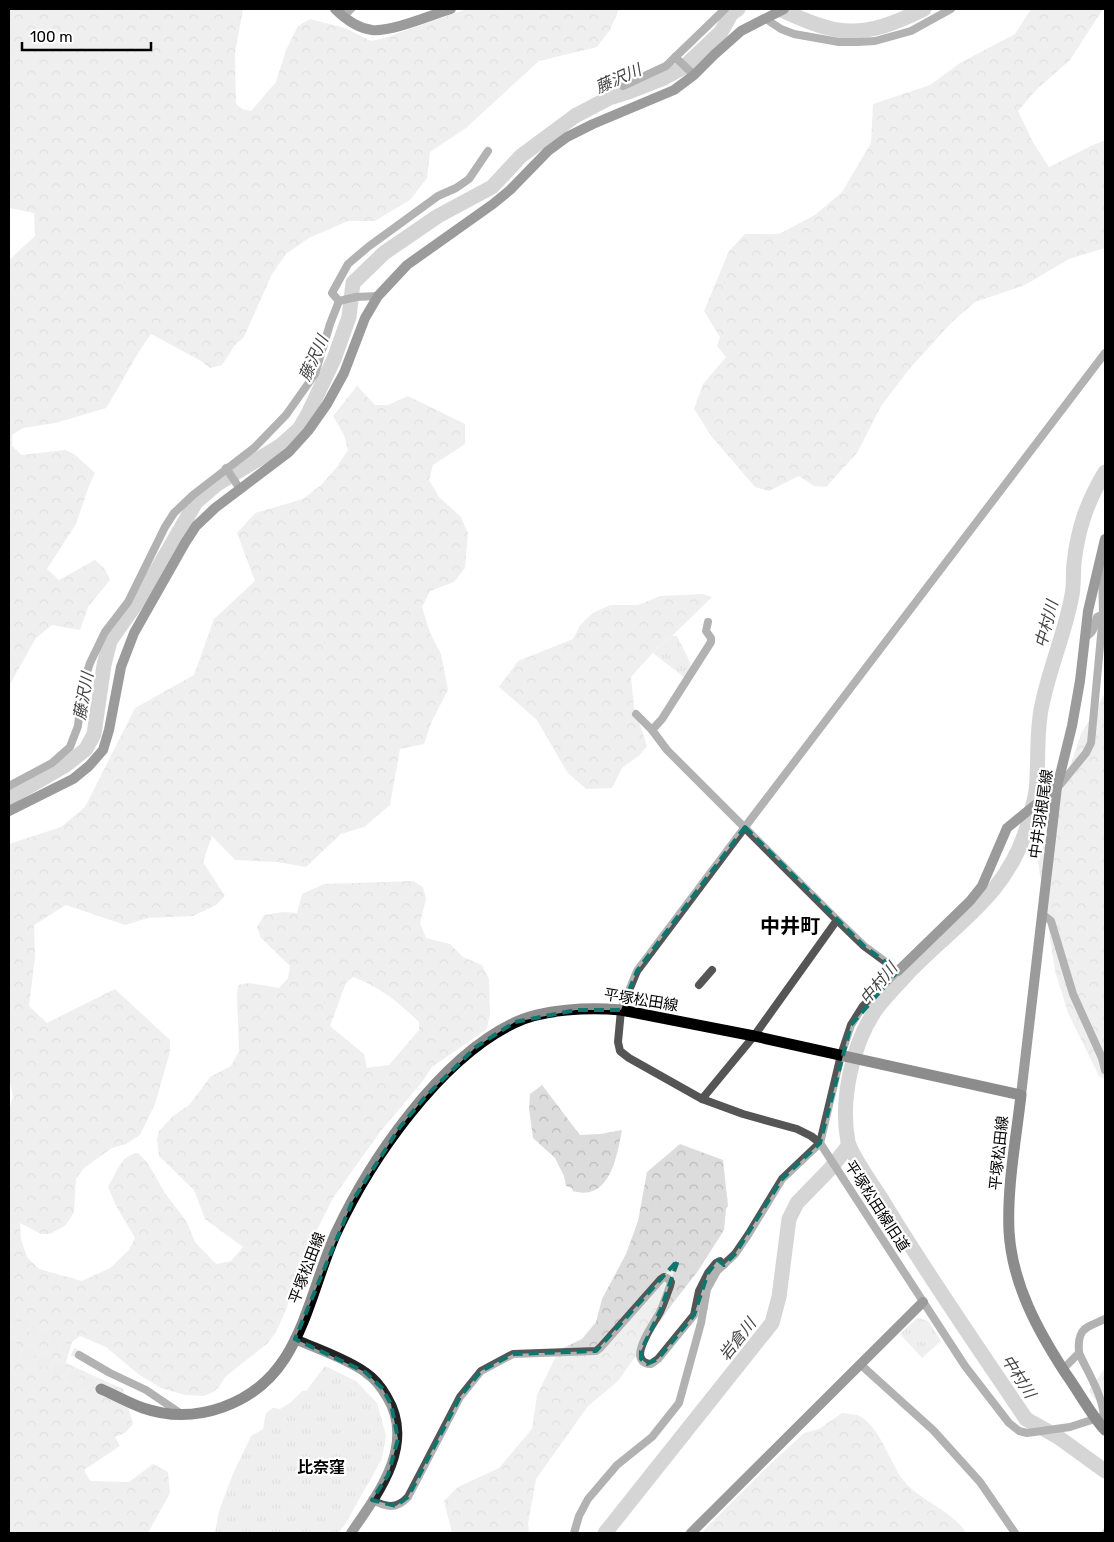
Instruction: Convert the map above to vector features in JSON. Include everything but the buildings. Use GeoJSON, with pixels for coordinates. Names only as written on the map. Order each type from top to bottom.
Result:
{"type":"FeatureCollection","features":[{"type":"Feature","properties":{"kind":"main road","name":"平塚松田線"},"geometry":{"type":"LineString","coordinates":[[102,1389],[143,1408],[161,1412],[195,1415],[222,1408],[247,1396],[267,1380],[284,1359],[295,1339],[335,1235],[375,1163],[400,1127],[453,1066],[494,1034],[523,1019],[539,1015],[600,1008],[621,1010],[754,1036],[1021,1095],[1009,1198],[1011,1241],[1015,1267],[1024,1296],[1039,1330],[1105,1430]]}},
{"type":"Feature","properties":{"kind":"street"},"geometry":{"type":"LineString","coordinates":[[335,9],[356,26],[372,30],[389,28],[452,9]]}},
{"type":"Feature","properties":{"kind":"street"},"geometry":{"type":"LineString","coordinates":[[343,17],[351,9]]}},
{"type":"Feature","properties":{"kind":"street"},"geometry":{"type":"LineString","coordinates":[[622,86],[660,70],[676,58],[725,9]]}},
{"type":"Feature","properties":{"kind":"street"},"geometry":{"type":"LineString","coordinates":[[9,812],[73,779],[89,766],[103,750],[109,730],[121,667],[134,633],[185,543],[196,526],[215,508],[289,452],[308,431],[327,404],[344,373],[358,333],[378,296],[407,264],[493,204],[510,190],[548,151],[567,137],[674,90],[741,31],[784,9]]}},
{"type":"Feature","properties":{"kind":"street"},"geometry":{"type":"LineString","coordinates":[[763,20],[794,34],[839,42],[858,42],[875,41],[911,31],[951,9]]}},
{"type":"Feature","properties":{"kind":"street"},"geometry":{"type":"LineString","coordinates":[[676,58],[692,73]]}},
{"type":"Feature","properties":{"kind":"street"},"geometry":{"type":"LineString","coordinates":[[341,301],[332,293],[348,264],[368,247],[438,196],[456,188],[469,178],[488,151]]}},
{"type":"Feature","properties":{"kind":"street"},"geometry":{"type":"LineString","coordinates":[[9,786],[52,763],[70,746],[78,726],[82,688],[90,664],[105,632],[128,602],[165,527],[174,513],[226,468],[254,448],[286,416],[315,374],[330,324],[341,301],[356,297],[378,296]]}},
{"type":"Feature","properties":{"kind":"street"},"geometry":{"type":"LineString","coordinates":[[621,1010],[638,972],[745,827],[1105,353]]}},
{"type":"Feature","properties":{"kind":"street"},"geometry":{"type":"LineString","coordinates":[[226,468],[240,489]]}},
{"type":"Feature","properties":{"kind":"street","name":"中井羽根尾線"},"geometry":{"type":"LineString","coordinates":[[1021,1095],[1057,787],[1072,726],[1080,681],[1088,611],[1105,539]]}},
{"type":"Feature","properties":{"kind":"street"},"geometry":{"type":"LineString","coordinates":[[574,1533],[579,1516],[588,1499],[617,1465],[653,1436],[679,1403],[701,1323],[707,1289],[717,1271],[735,1254],[748,1235],[782,1179],[820,1143],[851,1025],[863,1006],[970,901],[982,886],[1008,828],[1057,787],[1086,753],[1091,742],[1103,614],[1101,554]]}},
{"type":"Feature","properties":{"kind":"street"},"geometry":{"type":"LineString","coordinates":[[1085,637],[1091,634],[1094,629],[1097,616],[1103,614]]}},
{"type":"Feature","properties":{"kind":"street"},"geometry":{"type":"LineString","coordinates":[[652,730],[662,719],[711,642],[711,638],[706,631],[708,622]]}},
{"type":"Feature","properties":{"kind":"street"},"geometry":{"type":"LineString","coordinates":[[636,714],[652,730],[667,750],[837,920],[864,946],[898,971]]}},
{"type":"Feature","properties":{"kind":"street"},"geometry":{"type":"LineString","coordinates":[[1042,914],[1051,921],[1073,994],[1102,1058],[1105,1070]]}},
{"type":"Feature","properties":{"kind":"street"},"geometry":{"type":"LineString","coordinates":[[702,1099],[754,1036],[837,920]]}},
{"type":"Feature","properties":{"kind":"street"},"geometry":{"type":"LineString","coordinates":[[699,985],[712,970]]}},
{"type":"Feature","properties":{"kind":"street","name":"平塚松田線旧道"},"geometry":{"type":"LineString","coordinates":[[621,1010],[618,1042],[620,1050],[629,1058],[702,1099],[743,1114],[797,1129],[820,1143],[965,1366],[1009,1423],[1022,1433],[1064,1428],[1096,1418]]}},
{"type":"Feature","properties":{"kind":"street"},"geometry":{"type":"LineString","coordinates":[[372,1500],[383,1506],[390,1507],[403,1503],[408,1497],[460,1397],[481,1371],[513,1354],[596,1351],[664,1277],[671,1282],[670,1286],[661,1310],[646,1337],[641,1351],[641,1359],[650,1364],[658,1359],[694,1315],[699,1291],[708,1273],[716,1263],[720,1261],[724,1264]]}},
{"type":"Feature","properties":{"kind":"street"},"geometry":{"type":"LineString","coordinates":[[690,1533],[923,1302]]}},
{"type":"Feature","properties":{"kind":"street"},"geometry":{"type":"LineString","coordinates":[[1096,1418],[1104,1416],[1103,1406],[1079,1353],[1078,1340],[1085,1328],[1105,1319]]}},
{"type":"Feature","properties":{"kind":"street"},"geometry":{"type":"LineString","coordinates":[[295,1339],[365,1372],[382,1388],[391,1404],[397,1423],[396,1455],[388,1475],[351,1533]]}},
{"type":"Feature","properties":{"kind":"street"},"geometry":{"type":"LineString","coordinates":[[1064,1369],[1079,1353]]}},
{"type":"Feature","properties":{"kind":"street"},"geometry":{"type":"LineString","coordinates":[[78,1355],[146,1390],[182,1414]]}},
{"type":"Feature","properties":{"kind":"street"},"geometry":{"type":"LineString","coordinates":[[861,1365],[933,1430],[980,1482],[1015,1533]]}},
{"type":"Feature","properties":{"kind":"highlighted area"},"geometry":{"type":"Polygon","coordinates":[[[745,827],[864,946],[898,971],[851,1025],[820,1143],[782,1179],[735,1254],[724,1265],[718,1260],[708,1273],[694,1315],[658,1359],[647,1364],[641,1359],[641,1351],[661,1309],[678,1260],[596,1351],[513,1354],[481,1371],[460,1397],[408,1497],[396,1506],[372,1500],[388,1475],[398,1439],[391,1404],[382,1388],[365,1372],[295,1339],[353,1200],[400,1127],[426,1096],[476,1047],[515,1022],[576,1010],[621,1010],[637,971],[745,827]]]}},
{"type":"Feature","properties":{"kind":"green space"},"geometry":{"type":"Polygon","coordinates":[[[9,9],[243,9],[235,53],[236,104],[242,109],[251,111],[276,82],[286,50],[298,26],[310,19],[345,28],[371,41],[467,9],[619,9],[610,30],[597,47],[539,61],[466,128],[430,152],[427,178],[410,200],[375,221],[348,221],[309,238],[286,254],[272,274],[244,337],[235,345],[222,365],[210,368],[201,361],[151,334],[106,408],[56,423],[23,428],[12,435],[12,446],[22,455],[65,450],[74,454],[95,473],[76,524],[47,569],[59,580],[95,560],[105,569],[110,580],[88,607],[80,630],[52,625],[36,638],[9,686],[9,260],[35,236],[34,213],[9,208],[9,9]]]}},
{"type":"Feature","properties":{"kind":"green space"},"geometry":{"type":"Polygon","coordinates":[[[1031,9],[1103,9],[1070,60],[1037,89],[1018,111],[1034,144],[1049,167],[1105,141],[1105,248],[1069,259],[1025,285],[975,302],[951,323],[911,367],[881,406],[857,453],[826,487],[814,486],[799,476],[769,491],[755,487],[712,437],[694,409],[703,384],[726,357],[717,346],[720,337],[704,311],[729,251],[745,234],[779,234],[815,215],[842,192],[871,143],[873,104],[930,85],[960,63],[1015,34],[1031,9]]]}},
{"type":"Feature","properties":{"kind":"green space"},"geometry":{"type":"Polygon","coordinates":[[[357,386],[375,405],[388,405],[408,396],[465,424],[465,444],[433,465],[429,480],[439,497],[461,517],[468,533],[465,568],[454,582],[430,591],[422,607],[430,633],[441,654],[448,690],[432,721],[424,744],[400,749],[390,805],[364,827],[341,834],[306,867],[277,862],[235,860],[212,836],[203,862],[225,896],[216,905],[193,916],[148,918],[125,925],[66,905],[34,925],[35,957],[29,1006],[47,1023],[115,989],[170,1040],[170,1052],[155,1104],[140,1135],[126,1144],[112,1148],[84,1168],[76,1179],[74,1212],[66,1225],[50,1234],[41,1234],[20,1223],[21,1239],[27,1257],[39,1269],[82,1281],[110,1268],[129,1250],[135,1238],[115,1204],[108,1187],[123,1161],[132,1154],[138,1153],[147,1162],[165,1193],[187,1222],[195,1242],[216,1264],[231,1261],[243,1247],[205,1219],[194,1190],[159,1156],[157,1139],[159,1131],[173,1116],[190,1104],[210,1077],[231,1066],[239,1051],[238,985],[249,983],[279,988],[288,978],[290,966],[261,938],[257,927],[264,915],[283,912],[297,913],[302,894],[324,884],[413,881],[423,887],[426,899],[420,923],[426,938],[450,944],[463,957],[482,965],[489,979],[490,1014],[487,1029],[432,1067],[422,1082],[380,1132],[333,1198],[308,1248],[276,1332],[268,1343],[226,1376],[219,1387],[213,1392],[204,1396],[185,1395],[161,1388],[138,1374],[106,1347],[80,1336],[72,1342],[66,1363],[123,1389],[133,1424],[125,1433],[115,1437],[120,1446],[84,1470],[90,1481],[129,1482],[153,1464],[168,1472],[170,1493],[148,1533],[9,1533],[9,1110],[13,1096],[9,1078],[9,844],[61,827],[85,807],[135,708],[194,675],[214,619],[255,581],[237,533],[255,513],[303,499],[321,485],[348,450],[344,435],[333,416],[357,386]],[[353,977],[346,983],[330,1026],[364,1054],[367,1068],[389,1065],[419,1030],[419,1022],[404,1008],[372,985],[353,977]]]}},
{"type":"Feature","properties":{"kind":"green space"},"geometry":{"type":"Polygon","coordinates":[[[703,594],[712,597],[657,648],[631,677],[634,707],[647,746],[640,755],[622,768],[612,788],[586,789],[567,772],[537,720],[499,687],[518,661],[573,639],[580,625],[593,613],[610,605],[638,605],[660,596],[703,594]]]}},
{"type":"Feature","properties":{"kind":"green space"},"geometry":{"type":"Polygon","coordinates":[[[672,636],[677,636],[691,665],[685,678],[653,653],[672,636]]]}},
{"type":"Feature","properties":{"kind":"green space"},"geometry":{"type":"Polygon","coordinates":[[[1105,693],[1105,1079],[1099,1076],[1068,1013],[1055,971],[1038,862],[1081,734],[1105,693]]]}},
{"type":"Feature","properties":{"kind":"green space"},"geometry":{"type":"Polygon","coordinates":[[[542,1085],[580,1135],[622,1130],[610,1174],[596,1190],[586,1193],[573,1191],[572,1188],[566,1186],[564,1176],[555,1158],[533,1138],[529,1109],[530,1094],[542,1085]]]}},
{"type":"Feature","properties":{"kind":"green space"},"geometry":{"type":"Polygon","coordinates":[[[680,1144],[723,1160],[728,1206],[724,1230],[698,1271],[618,1381],[588,1406],[536,1479],[528,1524],[529,1533],[452,1533],[444,1501],[458,1487],[499,1468],[532,1429],[537,1395],[559,1350],[582,1339],[596,1322],[602,1299],[626,1254],[638,1221],[647,1172],[680,1144]]]}},
{"type":"Feature","properties":{"kind":"green space"},"geometry":{"type":"Polygon","coordinates":[[[919,1318],[928,1321],[941,1341],[922,1358],[900,1334],[919,1318]]]}},
{"type":"Feature","properties":{"kind":"green space"},"geometry":{"type":"Polygon","coordinates":[[[325,1366],[356,1381],[377,1403],[386,1435],[382,1459],[344,1526],[338,1533],[215,1533],[219,1511],[233,1474],[251,1436],[263,1429],[266,1413],[273,1408],[280,1409],[291,1402],[302,1391],[306,1391],[325,1366]]]}},
{"type":"Feature","properties":{"kind":"green space"},"geometry":{"type":"Polygon","coordinates":[[[1105,1368],[1105,1412],[1089,1391],[1105,1368]]]}},
{"type":"Feature","properties":{"kind":"green space"},"geometry":{"type":"Polygon","coordinates":[[[842,1413],[857,1415],[865,1420],[878,1435],[904,1481],[919,1495],[954,1519],[966,1533],[701,1533],[804,1433],[819,1429],[842,1413]]]}},
{"type":"Feature","properties":{"kind":"waterway","name":"藤沢川"},"geometry":{"type":"LineString","coordinates":[[9,798],[66,765],[86,749],[94,734],[104,665],[110,641],[143,594],[196,502],[217,484],[280,446],[299,429],[334,359],[349,317],[353,283],[384,253],[438,216],[492,187],[521,156],[575,116],[609,98],[664,78],[684,67],[721,32],[731,14],[738,9]]}},
{"type":"Feature","properties":{"kind":"waterway","name":"藤沢川"},"geometry":{"type":"LineString","coordinates":[[779,9],[823,27],[849,31],[872,29],[924,9]]}},
{"type":"Feature","properties":{"kind":"waterway","name":"中村川"},"geometry":{"type":"LineString","coordinates":[[1105,472],[1088,505],[1078,538],[1074,563],[1073,591],[1069,610],[1041,710],[1035,796],[1027,827],[1018,850],[1007,871],[994,889],[964,921],[913,968],[877,1008],[868,1022],[855,1055],[850,1073],[846,1109],[848,1142],[858,1162],[934,1282],[1026,1419],[1058,1437],[1105,1471]]}},
{"type":"Feature","properties":{"kind":"waterway","name":"岩倉川"},"geometry":{"type":"LineString","coordinates":[[605,1533],[772,1323],[779,1297],[789,1219],[797,1203],[830,1169],[849,1145]]}},
{"type":"Feature","properties":{"kind":"waterway"},"geometry":{"type":"LineString","coordinates":[[1102,1533],[1105,1529]]}},
{"type":"Feature","properties":{"kind":"tunnel"},"geometry":{"type":"LineString","coordinates":[[9,1318],[79,1355]]}},
{"type":"Feature","properties":{"kind":"tunnel"},"geometry":{"type":"LineString","coordinates":[[9,1346],[101,1389]]}},
{"type":"Feature","properties":{"kind":"district","name":"中井町"},"geometry":{"type":"Point","coordinates":[790,926]}},
{"type":"Feature","properties":{"kind":"district","name":"比奈窪"},"geometry":{"type":"Point","coordinates":[321,1467]}}]}
